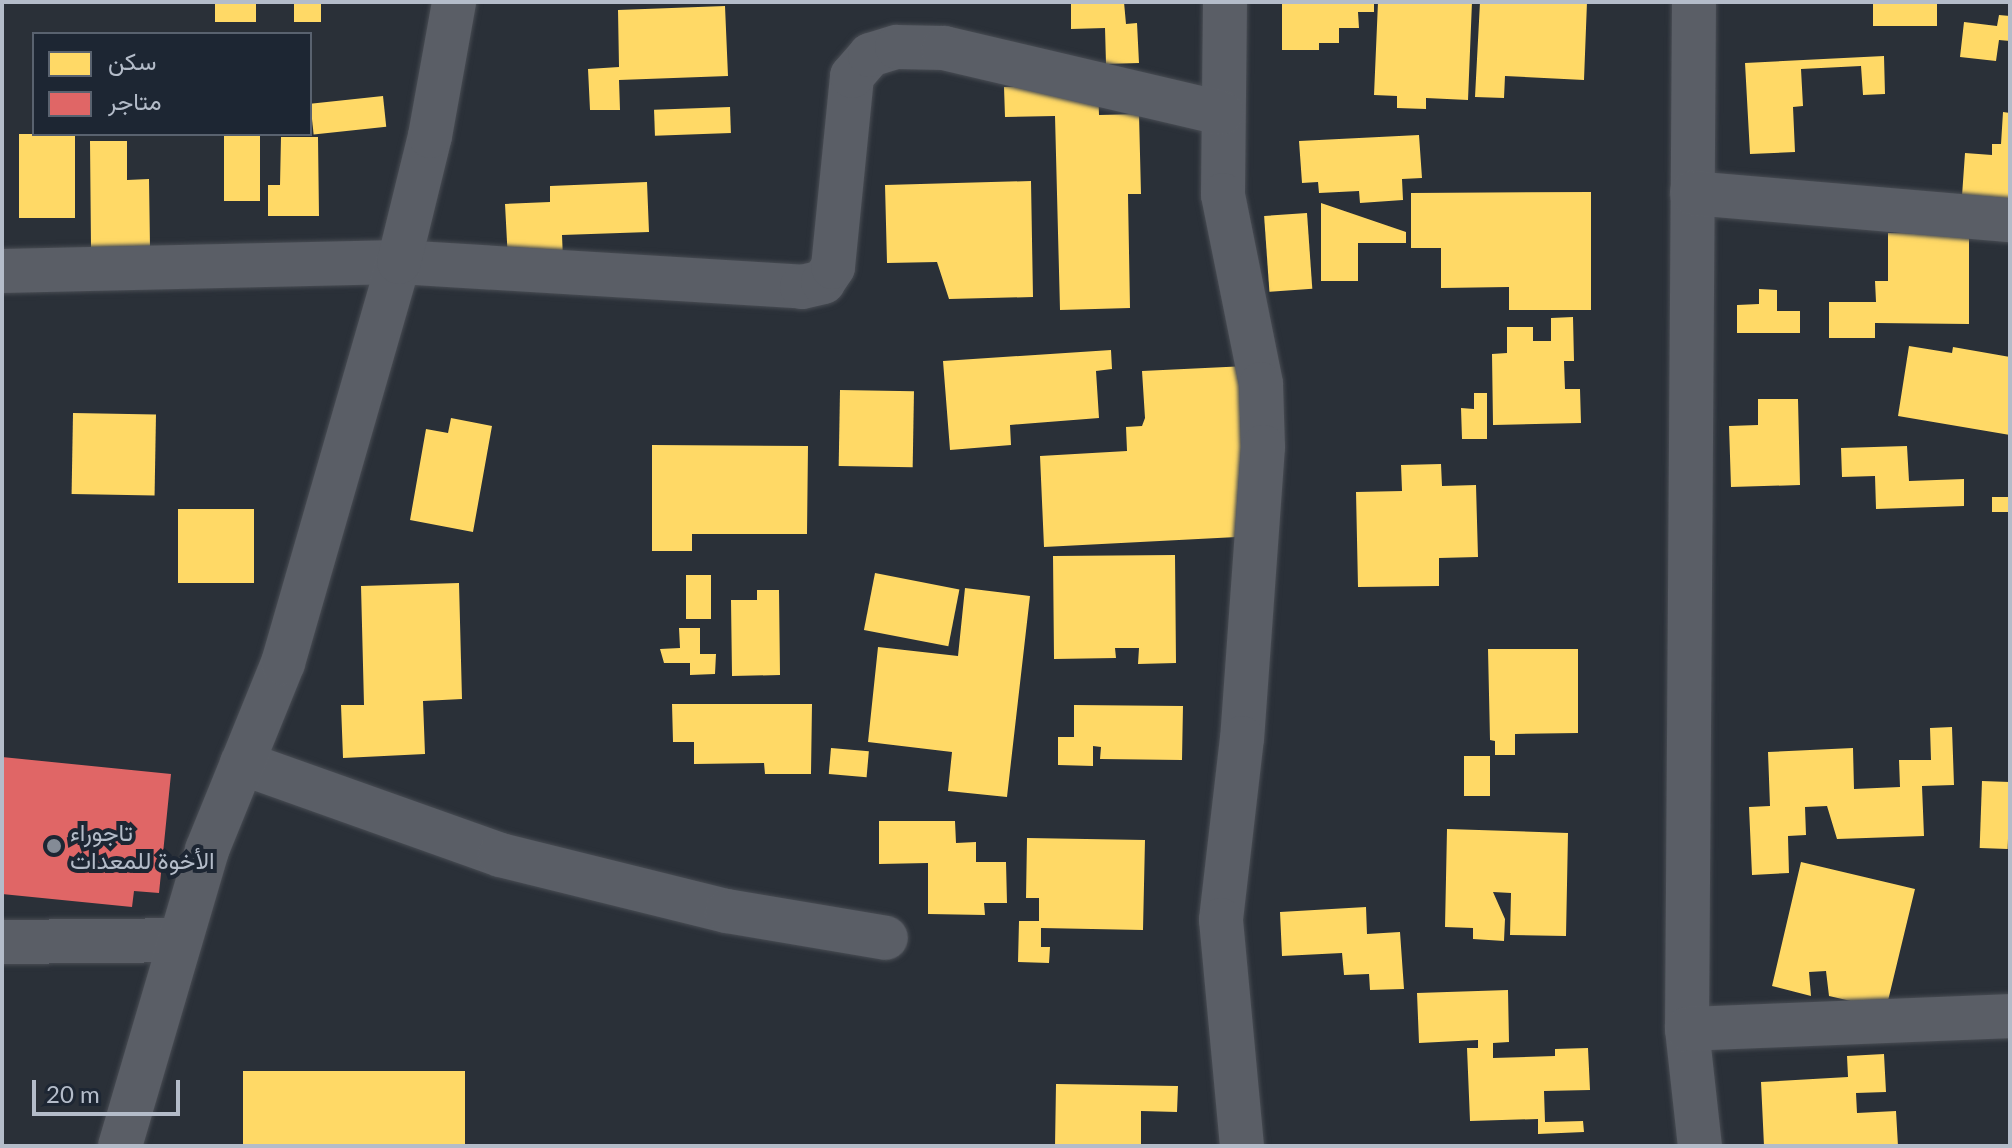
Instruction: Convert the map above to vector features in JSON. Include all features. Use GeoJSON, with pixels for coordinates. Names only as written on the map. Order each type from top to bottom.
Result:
{"type":"FeatureCollection","features":[{"type":"Feature","properties":{"kind":"street"},"geometry":{"type":"LineString","coordinates":[[120,1146],[180,940],[242,763],[283,663],[399,262],[430,136],[454,2]]}},
{"type":"Feature","properties":{"kind":"street"},"geometry":{"type":"LineString","coordinates":[[1225,2],[1221,113],[1223,195],[1261,384],[1263,447],[1242,738],[1221,920],[1242,1146]]}},
{"type":"Feature","properties":{"kind":"street"},"geometry":{"type":"LineString","coordinates":[[1694,2],[1687,1029],[1700,1146]]}},
{"type":"Feature","properties":{"kind":"street"},"geometry":{"type":"LineString","coordinates":[[2,271],[399,262],[802,287],[823,282],[833,267],[852,76],[870,55],[897,47],[944,48],[1221,113]]}},
{"type":"Feature","properties":{"kind":"street"},"geometry":{"type":"LineString","coordinates":[[1692,193],[2010,220]]}},
{"type":"Feature","properties":{"kind":"street"},"geometry":{"type":"LineString","coordinates":[[242,763],[500,855],[727,911],[886,938]]}},
{"type":"Feature","properties":{"kind":"street"},"geometry":{"type":"LineString","coordinates":[[2,942],[180,940]]}},
{"type":"Feature","properties":{"kind":"street"},"geometry":{"type":"LineString","coordinates":[[1687,1029],[2010,1016]]}},
{"type":"Feature","properties":{"kind":"building: سكن"},"geometry":{"type":"Polygon","coordinates":[[[215,2],[256,2],[256,22],[215,22],[215,2]]]}},
{"type":"Feature","properties":{"kind":"building: سكن"},"geometry":{"type":"Polygon","coordinates":[[[294,2],[321,2],[321,22],[294,22],[294,2]]]}},
{"type":"Feature","properties":{"kind":"building: سكن"},"geometry":{"type":"Polygon","coordinates":[[[1071,2],[1124,2],[1126,24],[1137,23],[1139,63],[1106,64],[1105,28],[1071,29],[1071,2]]]}},
{"type":"Feature","properties":{"kind":"building: سكن"},"geometry":{"type":"Polygon","coordinates":[[[1282,2],[1374,2],[1374,12],[1358,12],[1359,28],[1339,28],[1339,43],[1319,43],[1319,50],[1282,50],[1282,2]]]}},
{"type":"Feature","properties":{"kind":"building: سكن"},"geometry":{"type":"Polygon","coordinates":[[[1378,2],[1472,2],[1468,100],[1426,98],[1426,109],[1397,108],[1397,96],[1374,95],[1378,2]]]}},
{"type":"Feature","properties":{"kind":"building: سكن"},"geometry":{"type":"Polygon","coordinates":[[[1480,2],[1587,2],[1584,80],[1505,76],[1504,98],[1475,97],[1480,2]]]}},
{"type":"Feature","properties":{"kind":"building: سكن"},"geometry":{"type":"Polygon","coordinates":[[[1873,2],[1937,2],[1937,26],[1873,26],[1873,2]]]}},
{"type":"Feature","properties":{"kind":"building: سكن"},"geometry":{"type":"Polygon","coordinates":[[[725,6],[728,76],[619,80],[620,110],[590,110],[588,69],[619,67],[618,10],[725,6]]]}},
{"type":"Feature","properties":{"kind":"building: سكن"},"geometry":{"type":"Polygon","coordinates":[[[1999,15],[2010,16],[2010,41],[1999,40],[1996,61],[1960,57],[1964,22],[1997,26],[1999,15]]]}},
{"type":"Feature","properties":{"kind":"building: سكن"},"geometry":{"type":"Polygon","coordinates":[[[1884,56],[1885,94],[1863,95],[1861,66],[1801,69],[1803,106],[1793,107],[1795,152],[1750,154],[1745,63],[1884,56]]]}},
{"type":"Feature","properties":{"kind":"building: سكن"},"geometry":{"type":"Polygon","coordinates":[[[1098,84],[1099,115],[1139,114],[1141,194],[1128,194],[1130,308],[1060,310],[1055,116],[1005,117],[1004,87],[1098,84]]]}},
{"type":"Feature","properties":{"kind":"building: سكن"},"geometry":{"type":"Polygon","coordinates":[[[383,96],[386,127],[314,134],[312,103],[383,96]]]}},
{"type":"Feature","properties":{"kind":"building: سكن"},"geometry":{"type":"Polygon","coordinates":[[[730,107],[731,133],[655,136],[654,110],[730,107]]]}},
{"type":"Feature","properties":{"kind":"building: سكن"},"geometry":{"type":"Polygon","coordinates":[[[2003,112],[2010,113],[2010,213],[1961,210],[1965,153],[1992,155],[1992,144],[2001,144],[2003,112]]]}},
{"type":"Feature","properties":{"kind":"building: سكن"},"geometry":{"type":"Polygon","coordinates":[[[19,134],[75,136],[75,218],[19,218],[19,134]]]}},
{"type":"Feature","properties":{"kind":"building: سكن"},"geometry":{"type":"Polygon","coordinates":[[[1419,135],[1422,178],[1402,179],[1403,200],[1360,203],[1359,191],[1319,193],[1318,182],[1302,183],[1299,141],[1419,135]]]}},
{"type":"Feature","properties":{"kind":"building: سكن"},"geometry":{"type":"Polygon","coordinates":[[[224,136],[260,136],[260,201],[224,201],[224,136]]]}},
{"type":"Feature","properties":{"kind":"building: سكن"},"geometry":{"type":"Polygon","coordinates":[[[281,137],[318,137],[319,216],[268,216],[268,185],[280,185],[281,137]]]}},
{"type":"Feature","properties":{"kind":"building: سكن"},"geometry":{"type":"Polygon","coordinates":[[[90,141],[127,141],[127,180],[149,179],[150,247],[91,248],[90,141]]]}},
{"type":"Feature","properties":{"kind":"building: سكن"},"geometry":{"type":"Polygon","coordinates":[[[1031,181],[1033,297],[949,299],[937,262],[887,263],[885,185],[1031,181]]]}},
{"type":"Feature","properties":{"kind":"building: سكن"},"geometry":{"type":"Polygon","coordinates":[[[647,182],[649,232],[562,235],[563,259],[508,261],[505,204],[550,202],[550,186],[647,182]]]}},
{"type":"Feature","properties":{"kind":"building: سكن"},"geometry":{"type":"Polygon","coordinates":[[[1591,192],[1591,310],[1509,310],[1509,287],[1441,288],[1441,248],[1411,248],[1411,193],[1591,192]]]}},
{"type":"Feature","properties":{"kind":"building: سكن"},"geometry":{"type":"Polygon","coordinates":[[[1321,203],[1406,232],[1406,243],[1358,243],[1358,281],[1321,281],[1321,203]]]}},
{"type":"Feature","properties":{"kind":"building: سكن"},"geometry":{"type":"Polygon","coordinates":[[[1307,213],[1312,289],[1269,292],[1264,216],[1307,213]]]}},
{"type":"Feature","properties":{"kind":"building: سكن"},"geometry":{"type":"Polygon","coordinates":[[[1888,233],[1969,234],[1969,324],[1875,323],[1875,338],[1829,338],[1829,302],[1876,302],[1875,281],[1888,281],[1888,233]]]}},
{"type":"Feature","properties":{"kind":"building: سكن"},"geometry":{"type":"Polygon","coordinates":[[[1759,289],[1777,290],[1777,311],[1800,311],[1800,333],[1737,333],[1737,305],[1759,304],[1759,289]]]}},
{"type":"Feature","properties":{"kind":"building: سكن"},"geometry":{"type":"Polygon","coordinates":[[[1573,317],[1574,361],[1564,361],[1565,389],[1580,389],[1581,423],[1493,425],[1492,354],[1507,353],[1507,327],[1533,327],[1533,341],[1551,341],[1551,318],[1573,317]]]}},
{"type":"Feature","properties":{"kind":"building: سكن"},"geometry":{"type":"Polygon","coordinates":[[[1909,346],[1952,353],[1953,347],[2010,357],[2010,435],[1898,416],[1909,346]]]}},
{"type":"Feature","properties":{"kind":"building: سكن"},"geometry":{"type":"Polygon","coordinates":[[[1111,350],[1112,369],[1096,371],[1099,418],[1010,425],[1011,445],[950,450],[943,361],[1111,350]]]}},
{"type":"Feature","properties":{"kind":"building: سكن"},"geometry":{"type":"Polygon","coordinates":[[[1247,366],[1256,536],[1044,547],[1040,456],[1127,451],[1126,427],[1142,426],[1145,418],[1142,371],[1247,366]]]}},
{"type":"Feature","properties":{"kind":"building: سكن"},"geometry":{"type":"Polygon","coordinates":[[[840,390],[914,391],[913,467],[839,466],[840,390]]]}},
{"type":"Feature","properties":{"kind":"building: سكن"},"geometry":{"type":"Polygon","coordinates":[[[1474,393],[1487,393],[1487,439],[1462,439],[1461,408],[1474,409],[1474,393]]]}},
{"type":"Feature","properties":{"kind":"building: سكن"},"geometry":{"type":"Polygon","coordinates":[[[1758,399],[1798,399],[1800,485],[1731,487],[1729,426],[1758,425],[1758,399]]]}},
{"type":"Feature","properties":{"kind":"building: سكن"},"geometry":{"type":"Polygon","coordinates":[[[73,413],[156,414],[155,495],[72,494],[73,413]]]}},
{"type":"Feature","properties":{"kind":"building: سكن"},"geometry":{"type":"Polygon","coordinates":[[[451,418],[492,426],[473,532],[410,520],[426,429],[448,433],[451,418]]]}},
{"type":"Feature","properties":{"kind":"building: سكن"},"geometry":{"type":"Polygon","coordinates":[[[652,445],[808,446],[807,534],[692,534],[692,551],[652,551],[652,445]]]}},
{"type":"Feature","properties":{"kind":"building: سكن"},"geometry":{"type":"Polygon","coordinates":[[[1907,446],[1909,481],[1964,479],[1964,506],[1876,509],[1875,476],[1842,477],[1841,448],[1907,446]]]}},
{"type":"Feature","properties":{"kind":"building: سكن"},"geometry":{"type":"Polygon","coordinates":[[[1441,464],[1442,486],[1476,485],[1478,557],[1439,558],[1439,586],[1358,587],[1356,492],[1402,491],[1401,465],[1441,464]]]}},
{"type":"Feature","properties":{"kind":"building: سكن"},"geometry":{"type":"Polygon","coordinates":[[[1992,497],[2010,497],[2010,512],[1992,512],[1992,497]]]}},
{"type":"Feature","properties":{"kind":"building: سكن"},"geometry":{"type":"Polygon","coordinates":[[[178,509],[254,509],[254,583],[178,583],[178,509]]]}},
{"type":"Feature","properties":{"kind":"building: سكن"},"geometry":{"type":"Polygon","coordinates":[[[1175,555],[1176,663],[1138,664],[1139,648],[1115,648],[1116,658],[1054,659],[1053,556],[1175,555]]]}},
{"type":"Feature","properties":{"kind":"building: سكن"},"geometry":{"type":"Polygon","coordinates":[[[875,573],[959,589],[948,646],[864,630],[875,573]]]}},
{"type":"Feature","properties":{"kind":"building: سكن"},"geometry":{"type":"Polygon","coordinates":[[[686,575],[711,575],[711,619],[686,619],[686,575]]]}},
{"type":"Feature","properties":{"kind":"building: سكن"},"geometry":{"type":"Polygon","coordinates":[[[459,583],[462,699],[423,701],[425,754],[343,758],[341,705],[364,705],[361,586],[459,583]]]}},
{"type":"Feature","properties":{"kind":"building: سكن"},"geometry":{"type":"Polygon","coordinates":[[[965,588],[1030,596],[1007,797],[948,791],[952,752],[868,742],[878,647],[958,656],[965,588]]]}},
{"type":"Feature","properties":{"kind":"building: سكن"},"geometry":{"type":"Polygon","coordinates":[[[757,590],[779,590],[780,675],[732,676],[731,600],[757,600],[757,590]]]}},
{"type":"Feature","properties":{"kind":"building: سكن"},"geometry":{"type":"Polygon","coordinates":[[[679,628],[700,628],[700,654],[716,654],[715,674],[690,675],[690,663],[664,663],[660,649],[680,648],[679,628]]]}},
{"type":"Feature","properties":{"kind":"building: سكن"},"geometry":{"type":"Polygon","coordinates":[[[1488,649],[1578,649],[1578,733],[1515,734],[1515,755],[1495,755],[1495,741],[1490,740],[1488,649]]]}},
{"type":"Feature","properties":{"kind":"building: سكن"},"geometry":{"type":"Polygon","coordinates":[[[672,704],[812,704],[811,774],[765,774],[764,763],[694,764],[694,742],[673,742],[672,704]]]}},
{"type":"Feature","properties":{"kind":"building: سكن"},"geometry":{"type":"Polygon","coordinates":[[[1074,705],[1183,706],[1182,760],[1100,759],[1101,747],[1093,746],[1093,766],[1058,765],[1058,737],[1074,737],[1074,705]]]}},
{"type":"Feature","properties":{"kind":"building: سكن"},"geometry":{"type":"Polygon","coordinates":[[[1952,727],[1954,785],[1922,786],[1924,836],[1837,839],[1827,806],[1805,807],[1806,835],[1788,836],[1789,873],[1752,875],[1749,807],[1770,806],[1768,752],[1853,748],[1854,789],[1900,787],[1899,760],[1931,760],[1930,728],[1952,727]]]}},
{"type":"Feature","properties":{"kind":"building: سكن"},"geometry":{"type":"Polygon","coordinates":[[[831,748],[869,751],[867,777],[829,774],[831,748]]]}},
{"type":"Feature","properties":{"kind":"building: سكن"},"geometry":{"type":"Polygon","coordinates":[[[1464,756],[1490,756],[1490,796],[1464,796],[1464,756]]]}},
{"type":"Feature","properties":{"kind":"building: سكن"},"geometry":{"type":"Polygon","coordinates":[[[1982,781],[2010,782],[2008,849],[1980,848],[1982,781]]]}},
{"type":"Feature","properties":{"kind":"building: سكن"},"geometry":{"type":"Polygon","coordinates":[[[879,821],[955,821],[956,843],[976,842],[976,862],[1006,862],[1007,903],[984,903],[985,915],[928,914],[928,863],[879,864],[879,821]]]}},
{"type":"Feature","properties":{"kind":"building: سكن"},"geometry":{"type":"Polygon","coordinates":[[[1447,829],[1568,833],[1566,936],[1510,935],[1511,893],[1493,892],[1505,919],[1504,941],[1473,939],[1473,928],[1445,927],[1447,829]]]}},
{"type":"Feature","properties":{"kind":"building: سكن"},"geometry":{"type":"Polygon","coordinates":[[[1027,838],[1145,840],[1143,930],[1041,928],[1041,947],[1050,947],[1049,963],[1018,962],[1019,921],[1039,921],[1039,898],[1026,898],[1027,838]]]}},
{"type":"Feature","properties":{"kind":"building: سكن"},"geometry":{"type":"Polygon","coordinates":[[[1801,862],[1915,889],[1886,1009],[1829,996],[1826,971],[1809,972],[1811,996],[1772,986],[1801,862]]]}},
{"type":"Feature","properties":{"kind":"building: سكن"},"geometry":{"type":"Polygon","coordinates":[[[1366,907],[1367,934],[1400,932],[1404,989],[1370,990],[1369,974],[1344,975],[1342,953],[1282,956],[1280,912],[1366,907]]]}},
{"type":"Feature","properties":{"kind":"building: سكن"},"geometry":{"type":"Polygon","coordinates":[[[1508,990],[1509,1042],[1493,1043],[1493,1058],[1555,1056],[1555,1049],[1588,1048],[1590,1090],[1544,1091],[1545,1122],[1583,1121],[1584,1132],[1538,1134],[1538,1119],[1470,1121],[1467,1048],[1478,1048],[1478,1040],[1419,1043],[1417,993],[1508,990]]]}},
{"type":"Feature","properties":{"kind":"building: سكن"},"geometry":{"type":"Polygon","coordinates":[[[1884,1054],[1886,1092],[1856,1093],[1857,1113],[1896,1111],[1898,1146],[1764,1146],[1761,1082],[1848,1077],[1847,1056],[1884,1054]]]}},
{"type":"Feature","properties":{"kind":"building: سكن"},"geometry":{"type":"Polygon","coordinates":[[[243,1071],[465,1071],[465,1146],[243,1146],[243,1071]]]}},
{"type":"Feature","properties":{"kind":"building: سكن"},"geometry":{"type":"Polygon","coordinates":[[[1056,1084],[1178,1086],[1177,1112],[1141,1111],[1141,1146],[1055,1146],[1056,1084]]]}},
{"type":"Feature","properties":{"kind":"building: متاجر"},"geometry":{"type":"Polygon","coordinates":[[[2,757],[171,774],[159,893],[134,891],[132,907],[2,894],[2,757]]]}},
{"type":"Feature","properties":{"kind":"place","name":"تاجوراء الأخوة للمعدات"},"geometry":{"type":"Point","coordinates":[54,846]}}]}
